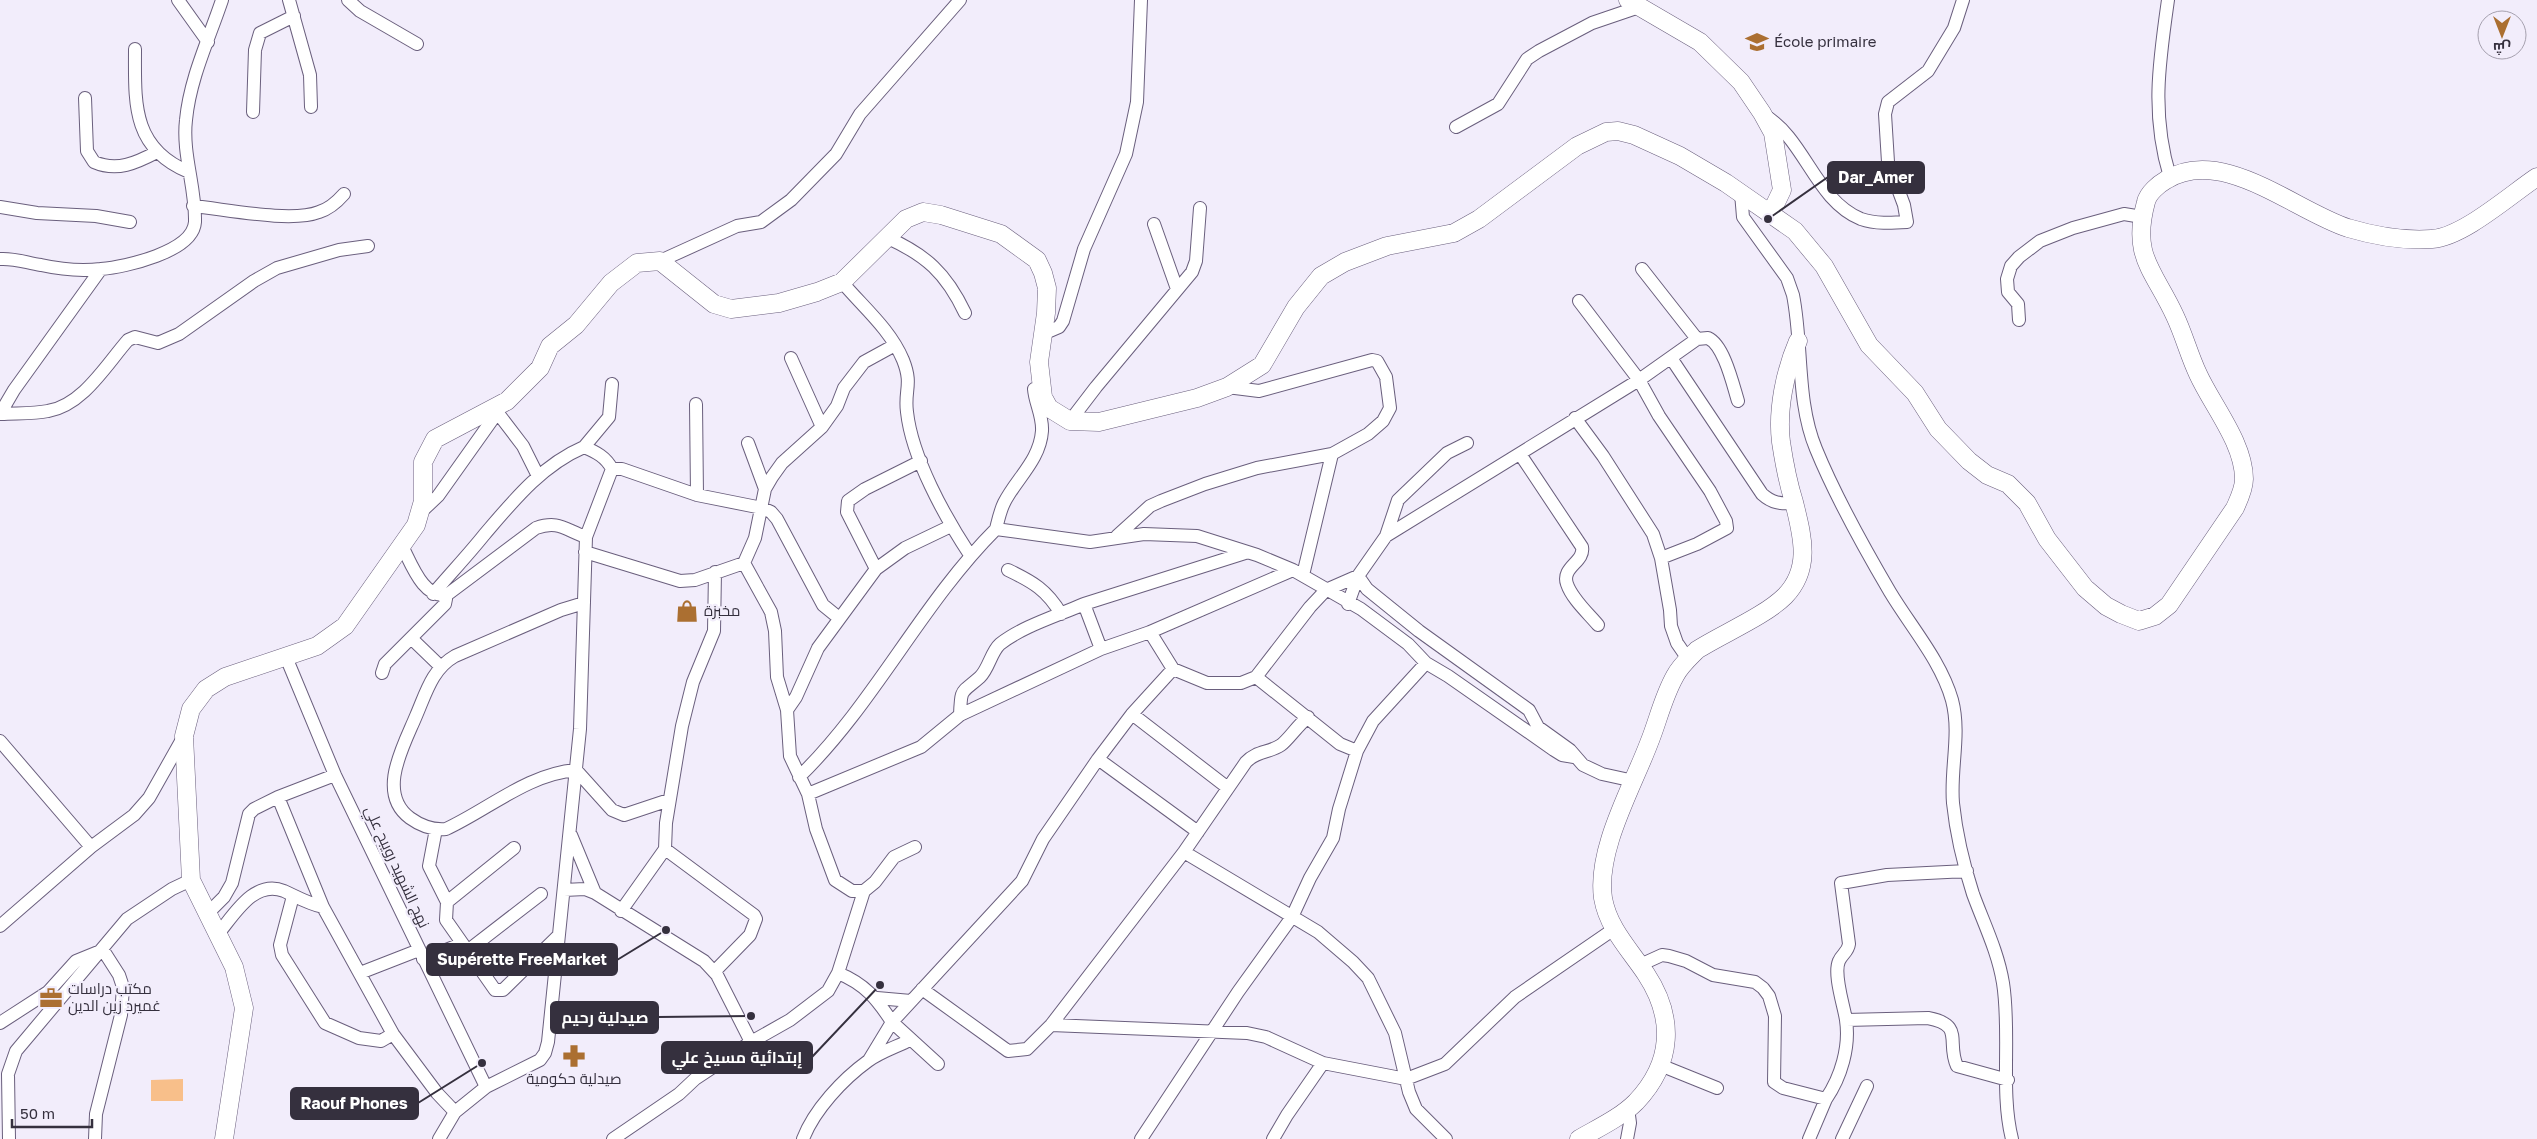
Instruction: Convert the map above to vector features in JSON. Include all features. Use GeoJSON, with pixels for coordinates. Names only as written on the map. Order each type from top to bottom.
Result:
{"type":"FeatureCollection","features":[{"type":"Feature","properties":{"kind":"main road"},"geometry":{"type":"LineString","coordinates":[[1634,3],[1700,42],[1741,82],[1762,113],[1773,133],[1782,190],[1771,213]]}},
{"type":"Feature","properties":{"kind":"main road"},"geometry":{"type":"LineString","coordinates":[[224,1139],[244,1008],[234,967],[190,880],[184,736],[191,709],[206,689],[224,678],[317,646],[345,626],[416,525],[421,512],[423,462],[434,439],[495,411],[507,401],[540,368],[550,346],[576,325],[611,283],[637,263],[660,261],[714,304],[731,309],[779,303],[817,292],[842,282],[906,218],[923,212],[942,215],[1001,234],[1037,260],[1047,288],[1045,333],[1038,362],[1043,397],[1050,408],[1070,422],[1084,423],[1118,419],[1197,398],[1227,387],[1262,365],[1296,307],[1321,276],[1345,262],[1387,246],[1454,233],[1465,228],[1577,146],[1595,136],[1618,131],[1634,135],[1680,156],[1741,193],[1795,231],[1814,252],[1834,281],[1861,334],[1915,393],[1949,441],[1969,461],[1987,475],[2008,484],[2027,503],[2052,545],[2085,588],[2106,606],[2121,614],[2139,620],[2155,616],[2169,605],[2226,523],[2242,492],[2244,479],[2242,464],[2234,443],[2198,374],[2175,316],[2147,264],[2139,234],[2146,199],[2159,184],[2181,172],[2200,169],[2227,172],[2347,228],[2374,234],[2434,239],[2464,228],[2537,176]]}},
{"type":"Feature","properties":{"kind":"main road"},"geometry":{"type":"LineString","coordinates":[[1578,1139],[1628,1108],[1644,1090],[1660,1065],[1666,1049],[1665,1025],[1656,992],[1640,965],[1614,929],[1603,898],[1604,865],[1610,842],[1675,676],[1697,650],[1785,596],[1800,569],[1804,549],[1803,534],[1781,442],[1780,424],[1787,377],[1798,341]]}},
{"type":"Feature","properties":{"kind":"street"},"geometry":{"type":"LineString","coordinates":[[178,0],[208,42]]}},
{"type":"Feature","properties":{"kind":"street"},"geometry":{"type":"LineString","coordinates":[[0,259],[15,259],[48,267],[101,269],[145,260],[171,249],[193,228],[195,223],[186,148],[188,105],[222,0]]}},
{"type":"Feature","properties":{"kind":"street"},"geometry":{"type":"LineString","coordinates":[[289,0],[310,75],[311,107]]}},
{"type":"Feature","properties":{"kind":"street"},"geometry":{"type":"LineString","coordinates":[[348,0],[360,11],[417,44]]}},
{"type":"Feature","properties":{"kind":"street"},"geometry":{"type":"LineString","coordinates":[[660,261],[737,226],[761,222],[791,200],[836,154],[860,114],[960,0]]}},
{"type":"Feature","properties":{"kind":"street"},"geometry":{"type":"LineString","coordinates":[[1045,333],[1059,327],[1063,321],[1084,249],[1126,154],[1137,102],[1141,0]]}},
{"type":"Feature","properties":{"kind":"street"},"geometry":{"type":"LineString","coordinates":[[1762,113],[1782,127],[1790,136],[1826,189],[1844,210],[1862,219],[1907,222],[1904,205],[1888,162],[1886,108],[1888,102],[1895,95],[1928,71],[1942,51],[1954,28],[1963,0]]}},
{"type":"Feature","properties":{"kind":"street"},"geometry":{"type":"LineString","coordinates":[[2168,0],[2157,104],[2163,155],[2170,177]]}},
{"type":"Feature","properties":{"kind":"street"},"geometry":{"type":"LineString","coordinates":[[1456,127],[1498,104],[1527,59],[1592,23],[1634,3]]}},
{"type":"Feature","properties":{"kind":"street"},"geometry":{"type":"LineString","coordinates":[[253,112],[255,50],[260,33],[294,16]]}},
{"type":"Feature","properties":{"kind":"street"},"geometry":{"type":"LineString","coordinates":[[135,49],[138,118],[149,144],[169,162],[188,172]]}},
{"type":"Feature","properties":{"kind":"street"},"geometry":{"type":"LineString","coordinates":[[85,98],[87,151],[94,162],[111,168],[121,167],[133,164],[157,152]]}},
{"type":"Feature","properties":{"kind":"street"},"geometry":{"type":"LineString","coordinates":[[1741,193],[1743,217],[1787,278],[1797,314],[1798,341],[1807,417],[1815,448],[1840,501],[1890,592],[1934,661],[1952,700],[1955,733],[1953,803],[1967,871],[1995,949],[2003,984],[2007,1021],[2012,1139]]}},
{"type":"Feature","properties":{"kind":"street"},"geometry":{"type":"LineString","coordinates":[[193,206],[294,216],[319,212],[337,202],[344,194]]}},
{"type":"Feature","properties":{"kind":"street"},"geometry":{"type":"LineString","coordinates":[[0,207],[36,213],[96,216],[130,222]]}},
{"type":"Feature","properties":{"kind":"street"},"geometry":{"type":"LineString","coordinates":[[1070,422],[1096,387],[1194,267],[1200,208]]}},
{"type":"Feature","properties":{"kind":"street"},"geometry":{"type":"LineString","coordinates":[[2019,320],[2018,304],[2008,292],[2007,279],[2011,266],[2019,257],[2040,241],[2074,228],[2124,214],[2142,218]]}},
{"type":"Feature","properties":{"kind":"street"},"geometry":{"type":"LineString","coordinates":[[1154,224],[1177,289]]}},
{"type":"Feature","properties":{"kind":"street"},"geometry":{"type":"LineString","coordinates":[[886,238],[924,257],[936,269],[959,299],[965,313]]}},
{"type":"Feature","properties":{"kind":"street"},"geometry":{"type":"LineString","coordinates":[[1,414],[48,411],[65,406],[85,392],[128,340],[135,337],[158,342],[172,337],[277,268],[339,250],[368,246]]}},
{"type":"Feature","properties":{"kind":"street"},"geometry":{"type":"LineString","coordinates":[[1,414],[14,390],[101,269]]}},
{"type":"Feature","properties":{"kind":"street"},"geometry":{"type":"LineString","coordinates":[[1642,269],[1697,339]]}},
{"type":"Feature","properties":{"kind":"street"},"geometry":{"type":"LineString","coordinates":[[842,282],[875,317],[895,345],[910,379],[906,411],[921,461],[951,526],[970,555]]}},
{"type":"Feature","properties":{"kind":"street"},"geometry":{"type":"LineString","coordinates":[[1579,301],[1639,380],[1659,416],[1710,491],[1726,521],[1727,528],[1697,544],[1661,558]]}},
{"type":"Feature","properties":{"kind":"street"},"geometry":{"type":"LineString","coordinates":[[1386,536],[1639,380],[1697,339],[1708,338],[1717,345],[1727,367],[1738,401]]}},
{"type":"Feature","properties":{"kind":"street"},"geometry":{"type":"LineString","coordinates":[[585,552],[680,581],[695,580],[744,563],[755,538],[765,489],[782,463],[822,427],[837,406],[844,388],[859,368],[876,355],[895,345]]}},
{"type":"Feature","properties":{"kind":"street"},"geometry":{"type":"LineString","coordinates":[[791,358],[822,427]]}},
{"type":"Feature","properties":{"kind":"street"},"geometry":{"type":"LineString","coordinates":[[1671,358],[1762,494],[1769,500],[1781,504],[1794,502]]}},
{"type":"Feature","properties":{"kind":"street"},"geometry":{"type":"LineString","coordinates":[[1118,536],[1150,506],[1205,484],[1257,468],[1332,454],[1368,434],[1383,421],[1390,408],[1386,377],[1377,361],[1368,360],[1348,368],[1259,391],[1227,387]]}},
{"type":"Feature","properties":{"kind":"street"},"geometry":{"type":"LineString","coordinates":[[799,777],[839,735],[970,555],[996,529],[1004,503],[1029,466],[1042,431],[1033,384],[1038,362]]}},
{"type":"Feature","properties":{"kind":"street"},"geometry":{"type":"LineString","coordinates":[[438,594],[500,515],[538,476],[565,455],[584,447],[609,417],[612,384]]}},
{"type":"Feature","properties":{"kind":"street"},"geometry":{"type":"LineString","coordinates":[[696,404],[698,496]]}},
{"type":"Feature","properties":{"kind":"street"},"geometry":{"type":"LineString","coordinates":[[421,512],[438,496],[495,411],[523,446],[538,476]]}},
{"type":"Feature","properties":{"kind":"street"},"geometry":{"type":"LineString","coordinates":[[1575,418],[1654,534],[1661,558],[1671,626],[1676,643],[1688,659]]}},
{"type":"Feature","properties":{"kind":"street"},"geometry":{"type":"LineString","coordinates":[[748,443],[765,489]]}},
{"type":"Feature","properties":{"kind":"street"},"geometry":{"type":"LineString","coordinates":[[1348,604],[1358,576],[1386,536],[1392,512],[1398,500],[1448,453],[1467,444]]}},
{"type":"Feature","properties":{"kind":"street"},"geometry":{"type":"LineString","coordinates":[[584,447],[601,456],[612,469]]}},
{"type":"Feature","properties":{"kind":"street"},"geometry":{"type":"LineString","coordinates":[[1298,573],[1332,454]]}},
{"type":"Feature","properties":{"kind":"street"},"geometry":{"type":"LineString","coordinates":[[1520,454],[1582,547],[1582,555],[1569,569],[1566,583],[1573,595],[1598,625]]}},
{"type":"Feature","properties":{"kind":"street"},"geometry":{"type":"LineString","coordinates":[[876,569],[847,512],[848,502],[864,489],[921,461]]}},
{"type":"Feature","properties":{"kind":"street"},"geometry":{"type":"LineString","coordinates":[[612,469],[622,469],[698,496],[762,508],[771,512],[777,519],[823,605],[839,618]]}},
{"type":"Feature","properties":{"kind":"street"},"geometry":{"type":"LineString","coordinates":[[439,1139],[455,1112],[486,1087],[531,1065],[545,1053],[548,1042],[582,700],[586,537],[612,469]]}},
{"type":"Feature","properties":{"kind":"street"},"geometry":{"type":"LineString","coordinates":[[438,594],[448,594],[536,528],[548,524],[559,524],[586,537]]}},
{"type":"Feature","properties":{"kind":"street"},"geometry":{"type":"LineString","coordinates":[[787,710],[796,697],[818,648],[876,569],[905,548],[951,526]]}},
{"type":"Feature","properties":{"kind":"street"},"geometry":{"type":"LineString","coordinates":[[996,529],[1090,542],[1118,536],[1164,534],[1198,536],[1245,553],[1257,555],[1298,573],[1348,604],[1360,609],[1408,644],[1426,663],[1448,676],[1554,750],[1574,757]]}},
{"type":"Feature","properties":{"kind":"street"},"geometry":{"type":"LineString","coordinates":[[382,673],[385,664],[445,604],[446,599],[417,575],[402,546]]}},
{"type":"Feature","properties":{"kind":"street"},"geometry":{"type":"LineString","coordinates":[[960,715],[961,694],[967,685],[980,677],[998,646],[1014,636],[1084,604],[1245,553]]}},
{"type":"Feature","properties":{"kind":"street"},"geometry":{"type":"LineString","coordinates":[[744,563],[771,612],[775,631],[777,677],[787,710],[790,756],[808,794],[816,829],[835,880],[843,887],[852,891],[864,890],[875,882],[894,857],[915,847]]}},
{"type":"Feature","properties":{"kind":"street"},"geometry":{"type":"LineString","coordinates":[[1008,570],[1035,583],[1054,602],[1061,614]]}},
{"type":"Feature","properties":{"kind":"street"},"geometry":{"type":"LineString","coordinates":[[621,910],[665,849],[669,800],[693,682],[714,631],[715,572]]}},
{"type":"Feature","properties":{"kind":"street"},"geometry":{"type":"LineString","coordinates":[[808,794],[920,747],[960,715],[1101,649],[1150,632],[1298,573]]}},
{"type":"Feature","properties":{"kind":"street"},"geometry":{"type":"LineString","coordinates":[[1150,632],[1173,669],[1207,684],[1241,683],[1256,677],[1310,607],[1326,590],[1358,576]]}},
{"type":"Feature","properties":{"kind":"street"},"geometry":{"type":"LineString","coordinates":[[1358,576],[1368,590],[1419,631],[1529,710],[1538,727],[1570,750],[1583,766],[1602,774],[1634,781]]}},
{"type":"Feature","properties":{"kind":"street"},"geometry":{"type":"LineString","coordinates":[[576,770],[556,771],[512,792],[446,829],[436,829],[414,821],[406,815],[399,806],[394,781],[396,764],[440,666],[471,648],[561,610],[584,603]]}},
{"type":"Feature","properties":{"kind":"street"},"geometry":{"type":"LineString","coordinates":[[1084,604],[1101,649]]}},
{"type":"Feature","properties":{"kind":"street"},"geometry":{"type":"LineString","coordinates":[[1408,644],[1419,631]]}},
{"type":"Feature","properties":{"kind":"street"},"geometry":{"type":"LineString","coordinates":[[411,638],[440,666]]}},
{"type":"Feature","properties":{"kind":"street","name":"نهج الشهيد رويبح علي"},"geometry":{"type":"LineString","coordinates":[[286,657],[335,775],[486,1087]]}},
{"type":"Feature","properties":{"kind":"street"},"geometry":{"type":"LineString","coordinates":[[1141,1139],[1292,918],[1310,878],[1333,838],[1339,808],[1356,751],[1374,721],[1426,663]]}},
{"type":"Feature","properties":{"kind":"street"},"geometry":{"type":"LineString","coordinates":[[869,1060],[892,1022],[1022,881],[1043,839],[1098,759],[1132,714],[1173,669]]}},
{"type":"Feature","properties":{"kind":"street"},"geometry":{"type":"LineString","coordinates":[[1256,677],[1340,744],[1356,751]]}},
{"type":"Feature","properties":{"kind":"street"},"geometry":{"type":"LineString","coordinates":[[1132,714],[1228,788]]}},
{"type":"Feature","properties":{"kind":"street"},"geometry":{"type":"LineString","coordinates":[[922,989],[1008,1051],[1027,1050],[1051,1025],[1184,852],[1254,754],[1272,751],[1278,747],[1308,717]]}},
{"type":"Feature","properties":{"kind":"street"},"geometry":{"type":"LineString","coordinates":[[0,926],[91,847],[134,815],[149,798],[184,736]]}},
{"type":"Feature","properties":{"kind":"street"},"geometry":{"type":"LineString","coordinates":[[0,741],[91,847]]}},
{"type":"Feature","properties":{"kind":"street"},"geometry":{"type":"LineString","coordinates":[[1098,759],[1198,832]]}},
{"type":"Feature","properties":{"kind":"street"},"geometry":{"type":"LineString","coordinates":[[576,770],[612,810],[624,815],[669,800]]}},
{"type":"Feature","properties":{"kind":"street"},"geometry":{"type":"LineString","coordinates":[[207,914],[224,897],[232,883],[249,814],[254,809],[278,797],[335,775]]}},
{"type":"Feature","properties":{"kind":"street"},"geometry":{"type":"LineString","coordinates":[[278,797],[323,907],[393,1034],[436,1093],[455,1112]]}},
{"type":"Feature","properties":{"kind":"street"},"geometry":{"type":"LineString","coordinates":[[436,829],[429,866],[447,902],[446,920],[495,990],[502,990],[557,937]]}},
{"type":"Feature","properties":{"kind":"street"},"geometry":{"type":"LineString","coordinates":[[570,835],[595,893]]}},
{"type":"Feature","properties":{"kind":"street"},"geometry":{"type":"LineString","coordinates":[[447,902],[514,848]]}},
{"type":"Feature","properties":{"kind":"street"},"geometry":{"type":"LineString","coordinates":[[665,849],[754,915],[756,919],[750,935],[714,972]]}},
{"type":"Feature","properties":{"kind":"street"},"geometry":{"type":"LineString","coordinates":[[1184,852],[1318,932],[1353,962],[1368,978],[1395,1033],[1409,1092],[1416,1109],[1446,1139]]}},
{"type":"Feature","properties":{"kind":"street"},"geometry":{"type":"LineString","coordinates":[[1809,1139],[1826,1100],[1838,1079],[1845,1053],[1846,1020],[1838,971],[1839,960],[1848,950],[1849,944],[1841,883],[1887,875],[1967,871]]}},
{"type":"Feature","properties":{"kind":"street"},"geometry":{"type":"LineString","coordinates":[[9,1139],[8,1074],[16,1051],[103,950],[127,918],[172,889],[190,880]]}},
{"type":"Feature","properties":{"kind":"street"},"geometry":{"type":"LineString","coordinates":[[564,890],[585,889],[595,893],[704,961],[714,972],[751,1042]]}},
{"type":"Feature","properties":{"kind":"street"},"geometry":{"type":"LineString","coordinates":[[218,934],[250,896],[261,891],[277,890],[323,907]]}},
{"type":"Feature","properties":{"kind":"street"},"geometry":{"type":"LineString","coordinates":[[613,1139],[751,1042],[790,1020],[828,991],[838,973],[864,890]]}},
{"type":"Feature","properties":{"kind":"street"},"geometry":{"type":"LineString","coordinates":[[360,973],[421,955],[464,948],[541,894]]}},
{"type":"Feature","properties":{"kind":"street"},"geometry":{"type":"LineString","coordinates":[[293,896],[280,945],[282,955],[325,1023],[358,1038],[381,1041],[393,1034]]}},
{"type":"Feature","properties":{"kind":"street"},"geometry":{"type":"LineString","coordinates":[[1051,1025],[1247,1033],[1266,1037],[1322,1064],[1406,1079],[1446,1064],[1515,997],[1614,929]]}},
{"type":"Feature","properties":{"kind":"street"},"geometry":{"type":"LineString","coordinates":[[0,1023],[48,992],[76,961],[103,950]]}},
{"type":"Feature","properties":{"kind":"street"},"geometry":{"type":"LineString","coordinates":[[95,1139],[96,1114],[120,1015],[123,987],[119,975],[103,950]]}},
{"type":"Feature","properties":{"kind":"street"},"geometry":{"type":"LineString","coordinates":[[1640,965],[1662,955],[1669,956],[1686,961],[1713,975],[1755,982],[1769,996],[1774,1016],[1774,1082],[1783,1088],[1826,1100]]}},
{"type":"Feature","properties":{"kind":"street"},"geometry":{"type":"LineString","coordinates":[[838,973],[850,978],[877,998],[892,1022],[938,1064]]}},
{"type":"Feature","properties":{"kind":"street"},"geometry":{"type":"LineString","coordinates":[[877,998],[911,1001]]}},
{"type":"Feature","properties":{"kind":"street"},"geometry":{"type":"LineString","coordinates":[[1846,1020],[1928,1018],[1938,1020],[1948,1025],[1952,1033],[1957,1066],[2008,1080]]}},
{"type":"Feature","properties":{"kind":"street"},"geometry":{"type":"LineString","coordinates":[[803,1139],[828,1100],[844,1082],[869,1060],[910,1040]]}},
{"type":"Feature","properties":{"kind":"street"},"geometry":{"type":"LineString","coordinates":[[1273,1139],[1322,1064]]}},
{"type":"Feature","properties":{"kind":"street"},"geometry":{"type":"LineString","coordinates":[[1660,1065],[1717,1088]]}},
{"type":"Feature","properties":{"kind":"street"},"geometry":{"type":"LineString","coordinates":[[1842,1139],[1867,1086]]}},
{"type":"Feature","properties":{"kind":"street"},"geometry":{"type":"LineString","coordinates":[[1627,1139],[1630,1122],[1628,1108]]}},
{"type":"Feature","properties":{"kind":"shaded area"},"geometry":{"type":"Polygon","coordinates":[[[183,1079],[183,1101],[151,1101],[151,1080],[183,1079]]]}},
{"type":"Feature","properties":{"kind":"place","name":"École primaire"},"geometry":{"type":"Point","coordinates":[1757,42]}},
{"type":"Feature","properties":{"kind":"place","name":"Dar_Amer"},"geometry":{"type":"Point","coordinates":[1768,219]}},
{"type":"Feature","properties":{"kind":"place","name":"مخبزة"},"geometry":{"type":"Point","coordinates":[687,611]}},
{"type":"Feature","properties":{"kind":"place","name":"Supérette FreeMarket"},"geometry":{"type":"Point","coordinates":[666,930]}},
{"type":"Feature","properties":{"kind":"place","name":"إبتدائية مسيخ علي"},"geometry":{"type":"Point","coordinates":[880,985]}},
{"type":"Feature","properties":{"kind":"place","name":"مكتب دراسات غميرد زين الدين"},"geometry":{"type":"Point","coordinates":[51,998]}},
{"type":"Feature","properties":{"kind":"place","name":"صيدلية رحيم"},"geometry":{"type":"Point","coordinates":[751,1016]}},
{"type":"Feature","properties":{"kind":"place","name":"صيدلية حكومية"},"geometry":{"type":"Point","coordinates":[574,1056]}},
{"type":"Feature","properties":{"kind":"place","name":"Raouf Phones"},"geometry":{"type":"Point","coordinates":[482,1063]}}]}
